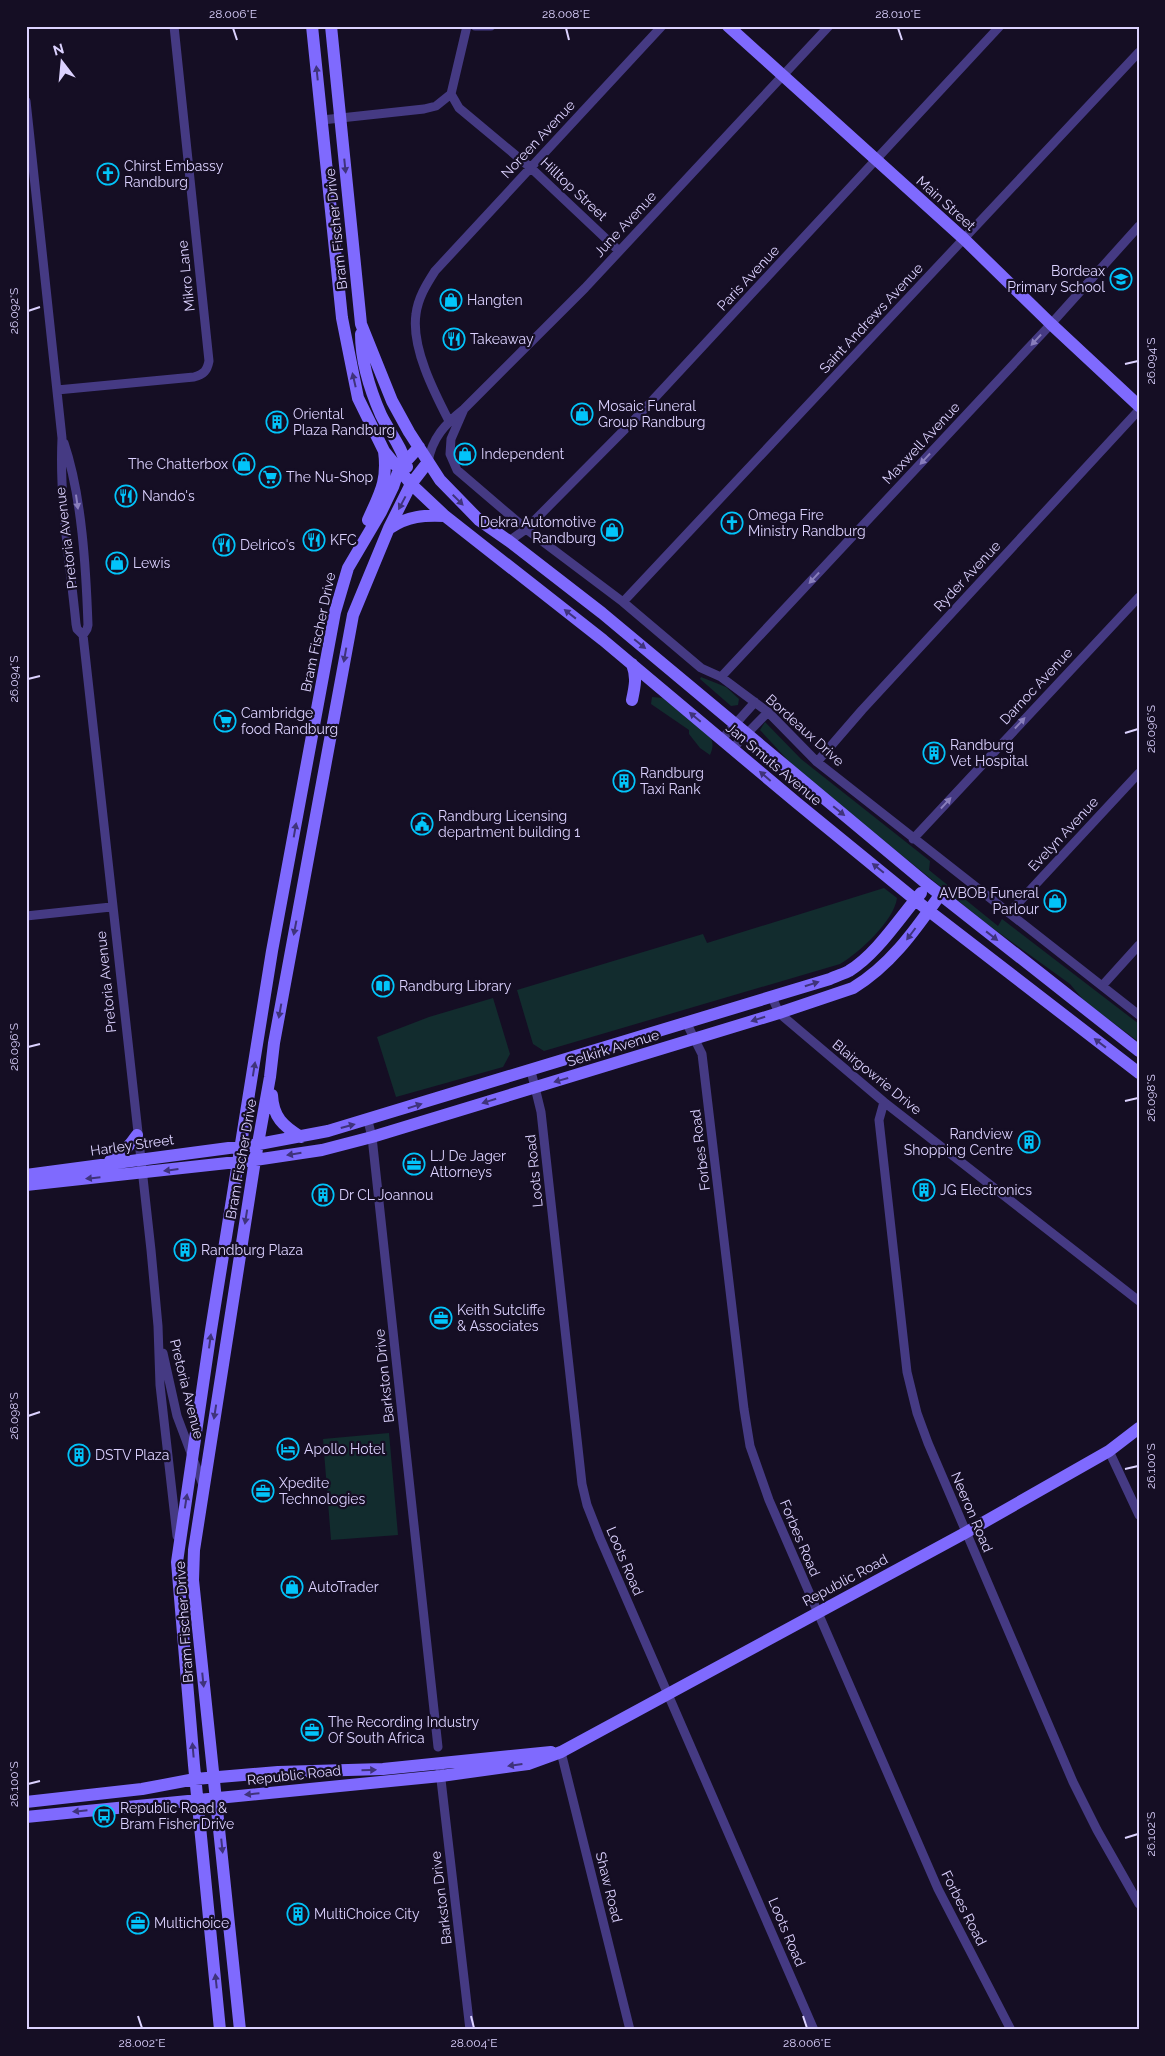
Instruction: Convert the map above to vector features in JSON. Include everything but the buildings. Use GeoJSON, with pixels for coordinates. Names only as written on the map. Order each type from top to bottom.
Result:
{"type":"FeatureCollection","features":[{"type":"Feature","properties":{"kind":"main road","name":"Bram Fischer Drive"},"geometry":{"type":"LineString","coordinates":[[312,26],[340,297],[352,373],[358,398],[384,450],[402,465]]}},
{"type":"Feature","properties":{"kind":"main road","name":"Bram Fischer Drive"},"geometry":{"type":"LineString","coordinates":[[220,2030],[177,1580],[178,1548],[193,1462],[211,1330],[276,933],[335,612],[348,568],[381,512],[402,465],[419,447],[392,401],[361,324],[331,26]]}},
{"type":"Feature","properties":{"kind":"main road","name":"Main Street"},"geometry":{"type":"LineString","coordinates":[[728,26],[964,239],[1139,406]]}},
{"type":"Feature","properties":{"kind":"main road"},"geometry":{"type":"LineString","coordinates":[[361,324],[361,346],[365,372],[402,465]]}},
{"type":"Feature","properties":{"kind":"main road","name":"Jan Smuts Avenue"},"geometry":{"type":"LineString","coordinates":[[419,447],[428,462],[456,498],[479,520],[602,613],[940,895],[1139,1050]]}},
{"type":"Feature","properties":{"kind":"main road"},"geometry":{"type":"LineString","coordinates":[[348,568],[385,481],[384,450]]}},
{"type":"Feature","properties":{"kind":"main road","name":"Bram Fischer Drive"},"geometry":{"type":"LineString","coordinates":[[240,2030],[193,1580],[194,1550],[274,1043],[353,614],[389,528],[411,484],[428,462]]}},
{"type":"Feature","properties":{"kind":"main road","name":"Jan Smuts Avenue"},"geometry":{"type":"LineString","coordinates":[[402,465],[411,484],[445,516],[632,664],[732,749],[929,910],[1139,1073]]}},
{"type":"Feature","properties":{"kind":"main road"},"geometry":{"type":"LineString","coordinates":[[389,528],[401,521],[417,516],[445,516]]}},
{"type":"Feature","properties":{"kind":"main road"},"geometry":{"type":"LineString","coordinates":[[632,664],[636,682],[632,700]]}},
{"type":"Feature","properties":{"kind":"main road","name":"Selkirk Avenue"},"geometry":{"type":"LineString","coordinates":[[259,1144],[301,1137],[368,1121],[772,997],[849,971],[880,942],[928,885]]}},
{"type":"Feature","properties":{"kind":"main road","name":"Selkirk Avenue"},"geometry":{"type":"LineString","coordinates":[[255,1160],[322,1150],[372,1137],[779,1013],[853,988],[881,969],[940,895]]}},
{"type":"Feature","properties":{"kind":"main road"},"geometry":{"type":"LineString","coordinates":[[270,1077],[272,1104],[277,1118],[283,1126],[301,1137]]}},
{"type":"Feature","properties":{"kind":"main road"},"geometry":{"type":"LineString","coordinates":[[105,1164],[124,1152],[137,1135]]}},
{"type":"Feature","properties":{"kind":"main road","name":"Harley Street"},"geometry":{"type":"LineString","coordinates":[[26,1175],[259,1144]]}},
{"type":"Feature","properties":{"kind":"main road","name":"Harley Street"},"geometry":{"type":"LineString","coordinates":[[26,1185],[255,1160]]}},
{"type":"Feature","properties":{"kind":"main road","name":"Republic Road"},"geometry":{"type":"LineString","coordinates":[[26,1816],[217,1798],[440,1770],[532,1753],[562,1752],[965,1533],[1109,1451],[1139,1428]]}},
{"type":"Feature","properties":{"kind":"main road","name":"Republic Road"},"geometry":{"type":"LineString","coordinates":[[26,1802],[142,1789],[196,1779],[278,1772],[382,1769],[440,1770]]}},
{"type":"Feature","properties":{"kind":"street","name":"Mikro Lane"},"geometry":{"type":"LineString","coordinates":[[57,390],[194,377],[202,374],[208,368],[209,361],[174,26]]}},
{"type":"Feature","properties":{"kind":"street"},"geometry":{"type":"LineString","coordinates":[[322,120],[424,109],[436,106],[451,94],[466,26]]}},
{"type":"Feature","properties":{"kind":"street"},"geometry":{"type":"LineString","coordinates":[[475,26],[491,26]]}},
{"type":"Feature","properties":{"kind":"street","name":"Noreen Avenue"},"geometry":{"type":"LineString","coordinates":[[449,421],[437,398],[416,334],[416,314],[421,294],[434,271],[662,26]]}},
{"type":"Feature","properties":{"kind":"street","name":"June Avenue"},"geometry":{"type":"LineString","coordinates":[[428,462],[430,448],[449,421],[464,409],[585,288],[829,26]]}},
{"type":"Feature","properties":{"kind":"street","name":"Paris Avenue"},"geometry":{"type":"LineString","coordinates":[[509,541],[526,529],[637,417],[1000,26]]}},
{"type":"Feature","properties":{"kind":"street","name":"Saint Andrews Avenue"},"geometry":{"type":"LineString","coordinates":[[623,602],[1139,52]]}},
{"type":"Feature","properties":{"kind":"street","name":"Hilltop Street"},"geometry":{"type":"LineString","coordinates":[[451,94],[459,108],[531,168],[619,251]]}},
{"type":"Feature","properties":{"kind":"street","name":"Pretoria Avenue"},"geometry":{"type":"LineString","coordinates":[[26,101],[31,183],[62,438],[62,496],[76,624],[77,629],[83,635],[158,1326],[160,1385],[178,1548]]}},
{"type":"Feature","properties":{"kind":"street","name":"Maxwell Avenue"},"geometry":{"type":"LineString","coordinates":[[722,678],[1051,324],[1139,226]]}},
{"type":"Feature","properties":{"kind":"street","name":"Bordeaux Drive"},"geometry":{"type":"LineString","coordinates":[[464,409],[450,439],[450,454],[457,470],[526,529],[623,602],[701,668],[722,678],[768,712],[817,762],[1139,1015]]}},
{"type":"Feature","properties":{"kind":"street","name":"Ryder Avenue"},"geometry":{"type":"LineString","coordinates":[[817,762],[1139,410]]}},
{"type":"Feature","properties":{"kind":"street","name":"June Avenue"},"geometry":{"type":"LineString","coordinates":[[419,447],[437,436]]}},
{"type":"Feature","properties":{"kind":"street","name":"Pretoria Avenue"},"geometry":{"type":"LineString","coordinates":[[62,438],[73,478],[82,539],[88,625],[83,635]]}},
{"type":"Feature","properties":{"kind":"street","name":"Darnoc Avenue"},"geometry":{"type":"LineString","coordinates":[[913,838],[1139,597]]}},
{"type":"Feature","properties":{"kind":"street"},"geometry":{"type":"LineString","coordinates":[[722,739],[755,702]]}},
{"type":"Feature","properties":{"kind":"street"},"geometry":{"type":"LineString","coordinates":[[732,749],[768,712]]}},
{"type":"Feature","properties":{"kind":"street","name":"Evelyn Avenue"},"geometry":{"type":"LineString","coordinates":[[1009,913],[1139,773]]}},
{"type":"Feature","properties":{"kind":"street"},"geometry":{"type":"LineString","coordinates":[[26,916],[112,907]]}},
{"type":"Feature","properties":{"kind":"street"},"geometry":{"type":"LineString","coordinates":[[1102,986],[1139,945]]}},
{"type":"Feature","properties":{"kind":"street","name":"Blairgowrie Drive"},"geometry":{"type":"LineString","coordinates":[[772,997],[779,1013],[884,1102],[1139,1301]]}},
{"type":"Feature","properties":{"kind":"street","name":"Forbes Road"},"geometry":{"type":"LineString","coordinates":[[686,1022],[702,1054],[750,1446],[769,1500],[938,1890],[1011,2030]]}},
{"type":"Feature","properties":{"kind":"street","name":"Loots Road"},"geometry":{"type":"LineString","coordinates":[[531,1071],[541,1112],[584,1494],[600,1538],[814,2030]]}},
{"type":"Feature","properties":{"kind":"street","name":"Neeron Road"},"geometry":{"type":"LineString","coordinates":[[884,1102],[879,1120],[909,1385],[917,1413],[965,1533],[1073,1782],[1097,1830],[1139,1904]]}},
{"type":"Feature","properties":{"kind":"street","name":"Barkston Drive"},"geometry":{"type":"LineString","coordinates":[[368,1121],[372,1137],[438,1748]]}},
{"type":"Feature","properties":{"kind":"street","name":"Pretoria Avenue"},"geometry":{"type":"LineString","coordinates":[[158,1326],[177,1416],[203,1485]]}},
{"type":"Feature","properties":{"kind":"street"},"geometry":{"type":"LineString","coordinates":[[1109,1451],[1139,1515]]}},
{"type":"Feature","properties":{"kind":"street","name":"Shaw Road"},"geometry":{"type":"LineString","coordinates":[[562,1752],[630,2030]]}},
{"type":"Feature","properties":{"kind":"street","name":"Barkston Drive"},"geometry":{"type":"LineString","coordinates":[[440,1770],[470,2030]]}},
{"type":"Feature","properties":{"kind":"green space"},"geometry":{"type":"Polygon","coordinates":[[[701,677],[726,687],[739,699],[738,705],[731,706],[700,679],[701,677]]]}},
{"type":"Feature","properties":{"kind":"green space"},"geometry":{"type":"Polygon","coordinates":[[[652,697],[663,698],[709,735],[712,740],[710,755],[700,748],[689,734],[689,730],[651,704],[652,697]]]}},
{"type":"Feature","properties":{"kind":"green space"},"geometry":{"type":"Polygon","coordinates":[[[765,722],[801,759],[930,861],[929,870],[998,926],[1002,919],[1139,1024],[1139,1042],[1085,1002],[1070,984],[987,924],[797,770],[760,730],[765,722]]]}},
{"type":"Feature","properties":{"kind":"green space"},"geometry":{"type":"Polygon","coordinates":[[[884,888],[897,898],[890,916],[875,936],[840,964],[544,1051],[533,1044],[517,990],[703,934],[707,943],[884,888]]]}},
{"type":"Feature","properties":{"kind":"green space"},"geometry":{"type":"Polygon","coordinates":[[[493,998],[510,1054],[503,1067],[396,1097],[377,1037],[429,1017],[493,998]]]}},
{"type":"Feature","properties":{"kind":"green space"},"geometry":{"type":"Polygon","coordinates":[[[389,1433],[398,1535],[331,1540],[323,1439],[389,1433]]]}},
{"type":"Feature","properties":{"kind":"place","name":"Chirst Embassy Randburg"},"geometry":{"type":"Point","coordinates":[108,174]}},
{"type":"Feature","properties":{"kind":"place","name":"Bordeax Primary School"},"geometry":{"type":"Point","coordinates":[1121,279]}},
{"type":"Feature","properties":{"kind":"place","name":"Hangten"},"geometry":{"type":"Point","coordinates":[451,300]}},
{"type":"Feature","properties":{"kind":"place","name":"Takeaway"},"geometry":{"type":"Point","coordinates":[454,339]}},
{"type":"Feature","properties":{"kind":"place","name":"Mosaic Funeral Group Randburg"},"geometry":{"type":"Point","coordinates":[582,414]}},
{"type":"Feature","properties":{"kind":"place","name":"Oriental Plaza Randburg"},"geometry":{"type":"Point","coordinates":[277,422]}},
{"type":"Feature","properties":{"kind":"place","name":"Independent"},"geometry":{"type":"Point","coordinates":[465,454]}},
{"type":"Feature","properties":{"kind":"place","name":"The Chatterbox"},"geometry":{"type":"Point","coordinates":[244,464]}},
{"type":"Feature","properties":{"kind":"place","name":"The Nu-Shop"},"geometry":{"type":"Point","coordinates":[270,477]}},
{"type":"Feature","properties":{"kind":"place","name":"Nando's"},"geometry":{"type":"Point","coordinates":[126,496]}},
{"type":"Feature","properties":{"kind":"place","name":"Omega Fire Ministry Randburg"},"geometry":{"type":"Point","coordinates":[732,523]}},
{"type":"Feature","properties":{"kind":"place","name":"Dekra Automotive Randburg"},"geometry":{"type":"Point","coordinates":[612,530]}},
{"type":"Feature","properties":{"kind":"place","name":"KFC"},"geometry":{"type":"Point","coordinates":[314,540]}},
{"type":"Feature","properties":{"kind":"place","name":"Delrico's"},"geometry":{"type":"Point","coordinates":[224,545]}},
{"type":"Feature","properties":{"kind":"place","name":"Lewis"},"geometry":{"type":"Point","coordinates":[117,563]}},
{"type":"Feature","properties":{"kind":"place","name":"Cambridge food Randburg"},"geometry":{"type":"Point","coordinates":[225,721]}},
{"type":"Feature","properties":{"kind":"place","name":"Randburg Vet Hospital"},"geometry":{"type":"Point","coordinates":[934,753]}},
{"type":"Feature","properties":{"kind":"place","name":"Randburg Taxi Rank"},"geometry":{"type":"Point","coordinates":[624,781]}},
{"type":"Feature","properties":{"kind":"place","name":"Randburg Licensing department building 1"},"geometry":{"type":"Point","coordinates":[422,824]}},
{"type":"Feature","properties":{"kind":"place","name":"AVBOB Funeral Parlour"},"geometry":{"type":"Point","coordinates":[1055,901]}},
{"type":"Feature","properties":{"kind":"place","name":"Randburg Library"},"geometry":{"type":"Point","coordinates":[383,986]}},
{"type":"Feature","properties":{"kind":"place","name":"Randview Shopping Centre"},"geometry":{"type":"Point","coordinates":[1029,1142]}},
{"type":"Feature","properties":{"kind":"place","name":"LJ De Jager Attorneys"},"geometry":{"type":"Point","coordinates":[414,1164]}},
{"type":"Feature","properties":{"kind":"place","name":"JG Electronics"},"geometry":{"type":"Point","coordinates":[924,1190]}},
{"type":"Feature","properties":{"kind":"place","name":"Dr CL Joannou"},"geometry":{"type":"Point","coordinates":[323,1195]}},
{"type":"Feature","properties":{"kind":"place","name":"Randburg Plaza"},"geometry":{"type":"Point","coordinates":[185,1250]}},
{"type":"Feature","properties":{"kind":"place","name":"Keith Sutcliffe & Associates"},"geometry":{"type":"Point","coordinates":[441,1318]}},
{"type":"Feature","properties":{"kind":"place","name":"Apollo Hotel"},"geometry":{"type":"Point","coordinates":[288,1449]}},
{"type":"Feature","properties":{"kind":"place","name":"DSTV Plaza"},"geometry":{"type":"Point","coordinates":[79,1455]}},
{"type":"Feature","properties":{"kind":"place","name":"Xpedite Technologies"},"geometry":{"type":"Point","coordinates":[263,1491]}},
{"type":"Feature","properties":{"kind":"place","name":"AutoTrader"},"geometry":{"type":"Point","coordinates":[292,1587]}},
{"type":"Feature","properties":{"kind":"place","name":"The Recording Industry Of South Africa"},"geometry":{"type":"Point","coordinates":[312,1730]}},
{"type":"Feature","properties":{"kind":"place","name":"Republic Road & Bram Fisher Drive"},"geometry":{"type":"Point","coordinates":[104,1816]}},
{"type":"Feature","properties":{"kind":"place","name":"MultiChoice City"},"geometry":{"type":"Point","coordinates":[298,1914]}},
{"type":"Feature","properties":{"kind":"place","name":"Multichoice"},"geometry":{"type":"Point","coordinates":[138,1923]}}]}
